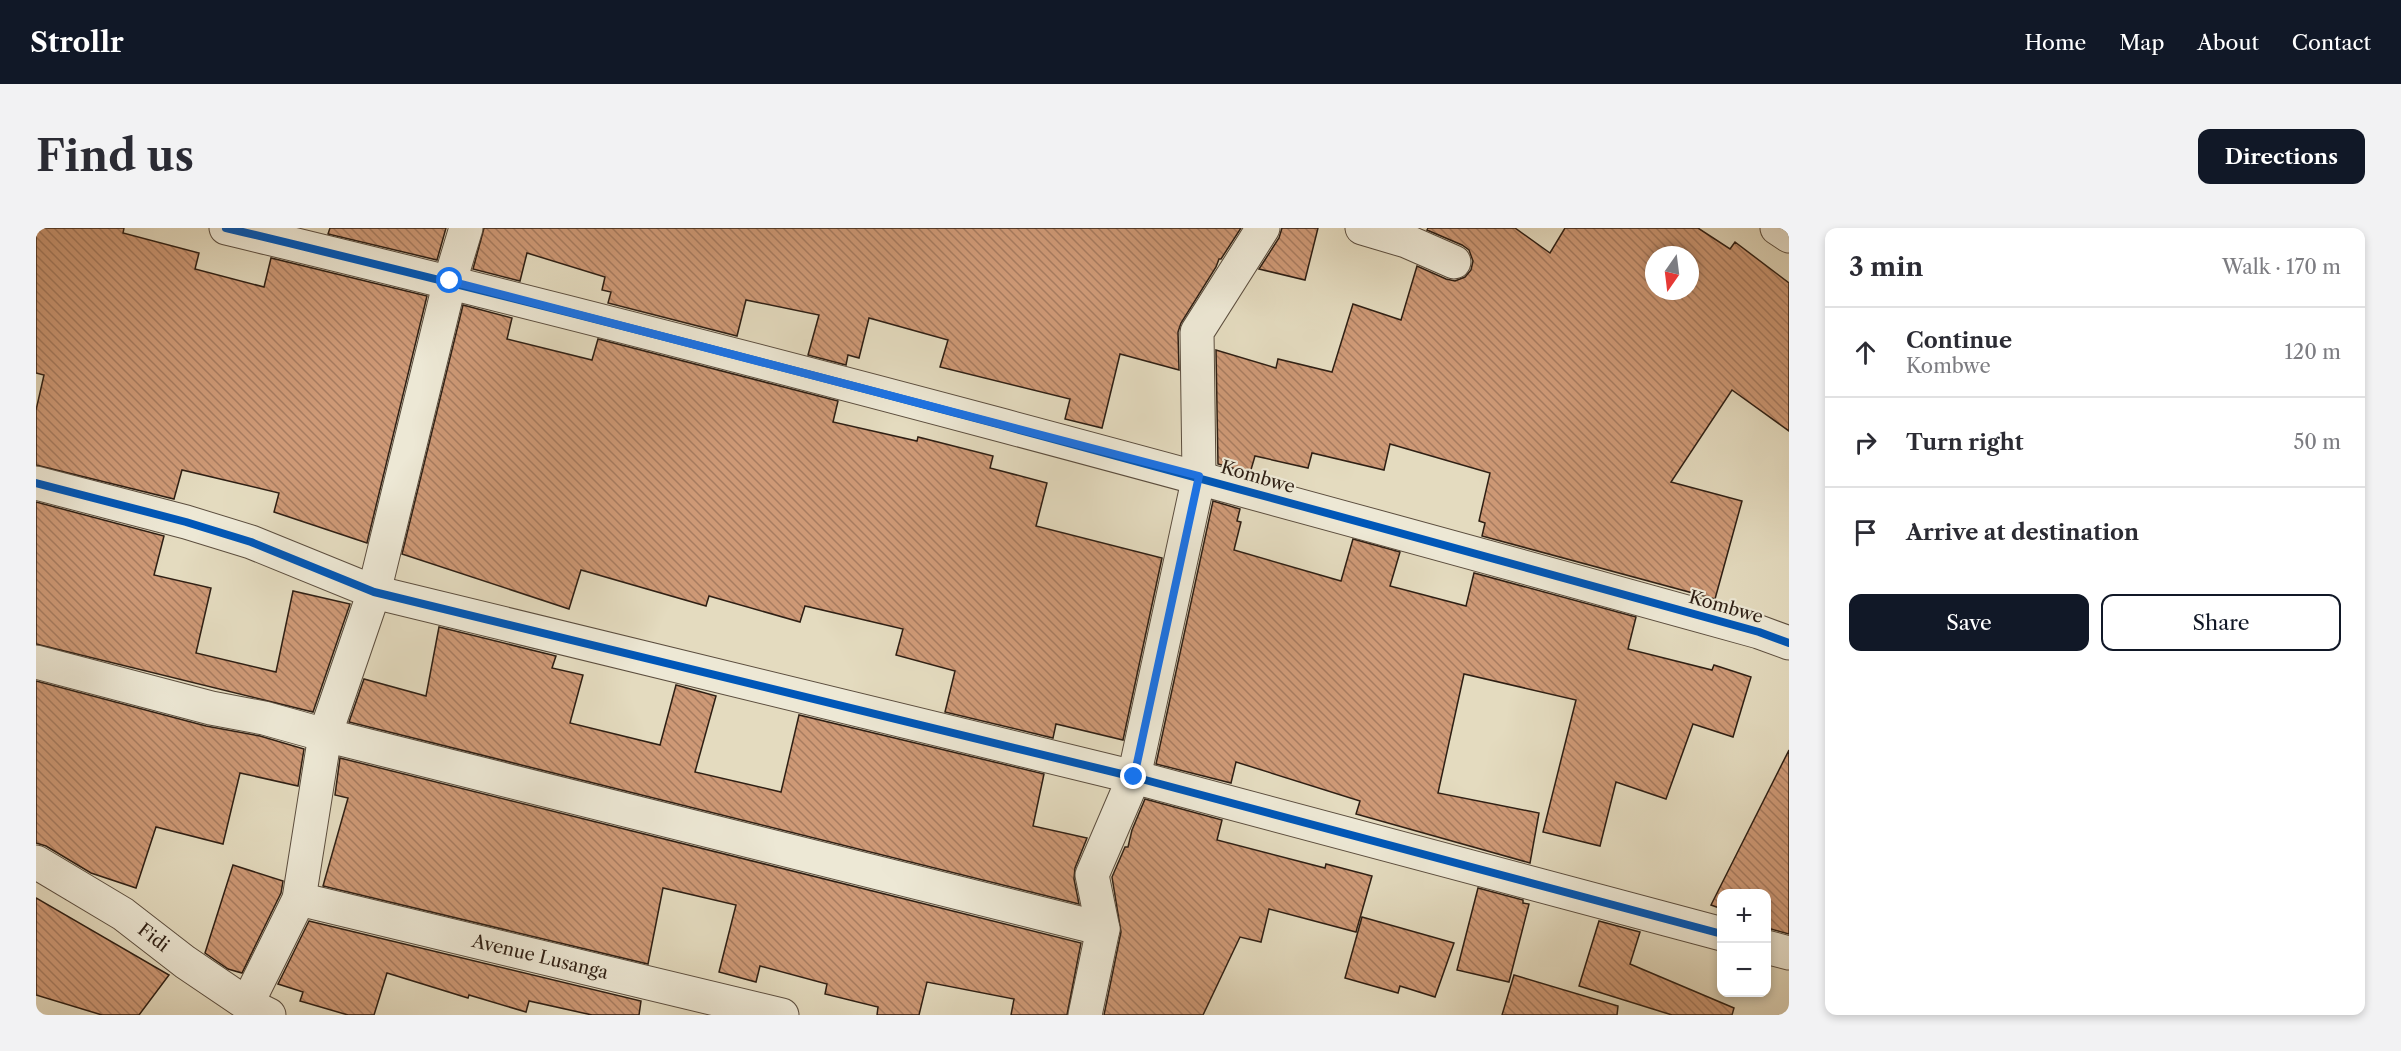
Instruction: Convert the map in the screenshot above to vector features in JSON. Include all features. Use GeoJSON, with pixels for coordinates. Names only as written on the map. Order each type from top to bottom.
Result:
{"type":"FeatureCollection","features":[{"type":"Feature","properties":{"kind":"street","name":"Kombwe"},"geometry":{"type":"LineString","coordinates":[[226,228],[450,281],[1199,476],[1760,632],[1789,643]]}},
{"type":"Feature","properties":{"kind":"street"},"geometry":{"type":"LineString","coordinates":[[258,1009],[299,899],[325,735],[374,592],[450,281],[466,228]]}},
{"type":"Feature","properties":{"kind":"street"},"geometry":{"type":"LineString","coordinates":[[1084,1015],[1103,929],[1092,875],[1134,777],[1199,476],[1197,332],[1263,228]]}},
{"type":"Feature","properties":{"kind":"street"},"geometry":{"type":"LineString","coordinates":[[1362,228],[1406,241],[1454,261]]}},
{"type":"Feature","properties":{"kind":"street"},"geometry":{"type":"LineString","coordinates":[[1777,228],[1789,236]]}},
{"type":"Feature","properties":{"kind":"street"},"geometry":{"type":"LineString","coordinates":[[36,483],[186,522],[251,542],[374,592],[1134,777],[1717,933]]}},
{"type":"Feature","properties":{"kind":"street"},"geometry":{"type":"LineString","coordinates":[[36,662],[211,708],[264,718],[1103,929]]}},
{"type":"Feature","properties":{"kind":"street","name":"Fidi"},"geometry":{"type":"LineString","coordinates":[[36,862],[123,914],[185,962],[258,1009]]}},
{"type":"Feature","properties":{"kind":"street","name":"Avenue Lusanga"},"geometry":{"type":"LineString","coordinates":[[299,899],[782,1015]]}},
{"type":"Feature","properties":{"kind":"street"},"geometry":{"type":"LineString","coordinates":[[1771,948],[1789,953]]}},
{"type":"Feature","properties":{"kind":"building"},"geometry":{"type":"Polygon","coordinates":[[[36,228],[124,228],[123,233],[199,253],[195,269],[264,287],[271,258],[427,296],[367,543],[274,512],[279,493],[182,470],[174,499],[36,465],[36,410],[44,375],[36,373],[36,228]]]}},
{"type":"Feature","properties":{"kind":"building"},"geometry":{"type":"Polygon","coordinates":[[[330,228],[446,228],[437,260],[328,234],[330,228]]]}},
{"type":"Feature","properties":{"kind":"building"},"geometry":{"type":"Polygon","coordinates":[[[484,228],[1241,228],[1219,259],[1181,323],[1178,332],[1179,370],[1120,354],[1102,428],[1065,419],[1070,399],[940,367],[948,340],[869,318],[859,358],[848,355],[846,365],[808,355],[819,315],[746,300],[737,336],[608,303],[611,292],[602,290],[605,277],[527,253],[520,281],[473,269],[484,228]]]}},
{"type":"Feature","properties":{"kind":"building"},"geometry":{"type":"Polygon","coordinates":[[[1282,228],[1318,228],[1305,280],[1259,269],[1279,238],[1282,228]]]}},
{"type":"Feature","properties":{"kind":"building"},"geometry":{"type":"Polygon","coordinates":[[[1428,228],[1515,228],[1550,253],[1565,228],[1698,228],[1730,249],[1735,242],[1789,283],[1789,431],[1732,390],[1671,482],[1742,501],[1715,599],[1482,536],[1485,523],[1479,521],[1490,473],[1390,444],[1384,470],[1312,453],[1308,468],[1255,456],[1250,473],[1218,464],[1216,350],[1276,368],[1278,359],[1332,372],[1353,304],[1401,320],[1417,266],[1455,281],[1465,277],[1471,270],[1473,261],[1469,250],[1427,230],[1428,228]]]}},
{"type":"Feature","properties":{"kind":"building"},"geometry":{"type":"Polygon","coordinates":[[[463,305],[512,318],[507,339],[592,360],[598,339],[838,401],[833,422],[917,441],[918,437],[993,456],[990,468],[1047,483],[1036,526],[1162,558],[1123,740],[1056,724],[1053,738],[945,712],[955,671],[896,655],[903,629],[805,606],[800,622],[709,596],[706,606],[581,570],[569,609],[402,554],[463,305]]]}},
{"type":"Feature","properties":{"kind":"building"},"geometry":{"type":"Polygon","coordinates":[[[1213,501],[1240,509],[1237,521],[1241,522],[1234,550],[1341,581],[1353,539],[1400,552],[1390,586],[1466,606],[1474,573],[1636,617],[1628,649],[1712,670],[1714,665],[1751,677],[1733,737],[1693,724],[1666,799],[1616,782],[1600,846],[1543,832],[1576,700],[1464,674],[1438,793],[1539,813],[1530,863],[1356,814],[1360,801],[1236,762],[1231,783],[1156,764],[1213,501]]]}},
{"type":"Feature","properties":{"kind":"building"},"geometry":{"type":"Polygon","coordinates":[[[36,502],[164,536],[154,575],[211,588],[196,653],[276,672],[293,591],[350,604],[313,712],[36,644],[36,502]]]}},
{"type":"Feature","properties":{"kind":"building"},"geometry":{"type":"Polygon","coordinates":[[[439,627],[556,656],[552,668],[583,675],[570,723],[660,745],[676,685],[716,696],[695,772],[781,792],[799,715],[1044,774],[1033,826],[1087,838],[1075,868],[1074,879],[1079,904],[349,722],[364,679],[426,696],[439,627]]]}},
{"type":"Feature","properties":{"kind":"building"},"geometry":{"type":"Polygon","coordinates":[[[36,681],[206,726],[260,736],[304,749],[298,786],[240,773],[223,844],[156,827],[136,888],[91,873],[46,846],[36,843],[36,681]]]}},
{"type":"Feature","properties":{"kind":"building"},"geometry":{"type":"Polygon","coordinates":[[[1789,750],[1789,934],[1771,929],[1771,889],[1719,889],[1789,750]]]}},
{"type":"Feature","properties":{"kind":"building"},"geometry":{"type":"Polygon","coordinates":[[[340,758],[1081,943],[1067,1015],[1011,1015],[1014,999],[927,982],[919,1015],[877,1015],[878,1007],[825,994],[827,984],[760,966],[756,982],[719,972],[736,905],[663,888],[648,964],[323,886],[348,798],[335,795],[340,758]]]}},
{"type":"Feature","properties":{"kind":"building"},"geometry":{"type":"Polygon","coordinates":[[[1145,799],[1222,820],[1217,840],[1325,868],[1326,864],[1372,876],[1356,932],[1269,909],[1261,942],[1240,937],[1203,1015],[1104,1015],[1121,932],[1112,877],[1125,847],[1128,847],[1132,830],[1145,799]]]}},
{"type":"Feature","properties":{"kind":"building"},"geometry":{"type":"Polygon","coordinates":[[[233,865],[283,881],[281,893],[242,973],[228,969],[205,953],[233,865]]]}},
{"type":"Feature","properties":{"kind":"building"},"geometry":{"type":"Polygon","coordinates":[[[1478,888],[1523,900],[1523,903],[1529,904],[1509,982],[1457,970],[1478,888]]]}},
{"type":"Feature","properties":{"kind":"building"},"geometry":{"type":"Polygon","coordinates":[[[1717,893],[1717,907],[1711,905],[1717,893]]]}},
{"type":"Feature","properties":{"kind":"building"},"geometry":{"type":"Polygon","coordinates":[[[36,898],[169,975],[139,1015],[102,1015],[36,995],[36,898]]]}},
{"type":"Feature","properties":{"kind":"building"},"geometry":{"type":"Polygon","coordinates":[[[1362,917],[1454,943],[1435,997],[1400,986],[1398,993],[1345,978],[1362,917]]]}},
{"type":"Feature","properties":{"kind":"building"},"geometry":{"type":"Polygon","coordinates":[[[309,921],[641,1001],[639,1015],[592,1015],[529,1001],[526,1012],[469,995],[468,998],[387,973],[374,1015],[348,1015],[300,1001],[303,992],[278,984],[309,921]]]}},
{"type":"Feature","properties":{"kind":"building"},"geometry":{"type":"Polygon","coordinates":[[[1599,921],[1640,932],[1630,964],[1734,1008],[1732,1015],[1672,1015],[1579,986],[1599,921]]]}},
{"type":"Feature","properties":{"kind":"building"},"geometry":{"type":"Polygon","coordinates":[[[1514,975],[1618,1006],[1617,1015],[1502,1015],[1514,975]]]}},
{"type":"Feature","properties":{"kind":"cycle path"},"geometry":{"type":"LineString","coordinates":[[226,228],[611,323],[994,423],[1759,632],[1789,643]]}},
{"type":"Feature","properties":{"kind":"cycle path"},"geometry":{"type":"LineString","coordinates":[[36,483],[186,522],[251,542],[374,592],[1134,777],[1717,933]]}},
{"type":"Feature","properties":{"kind":"route"},"geometry":{"type":"LineString","coordinates":[[450,281],[1199,476],[1134,777]]}}]}
